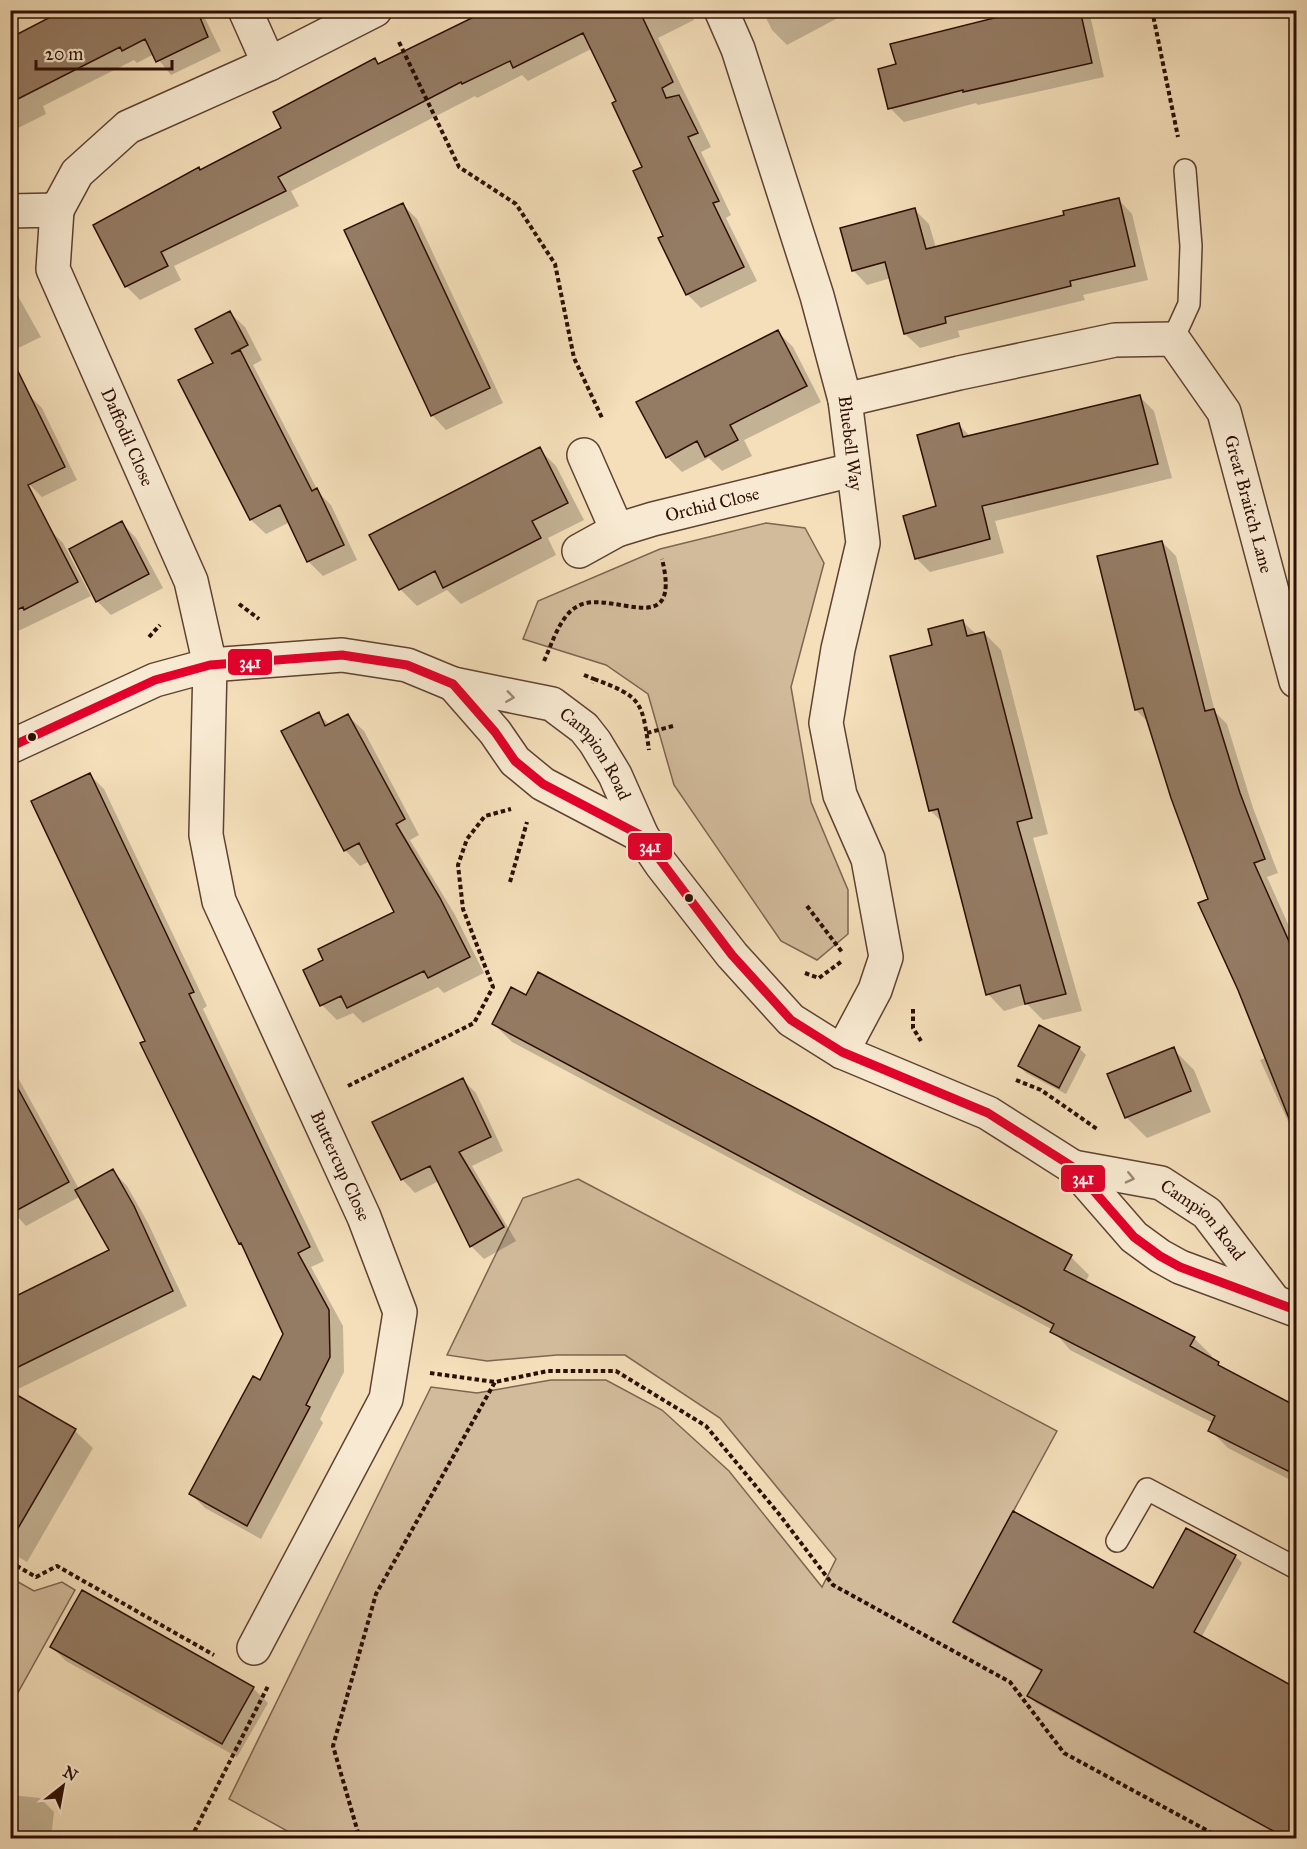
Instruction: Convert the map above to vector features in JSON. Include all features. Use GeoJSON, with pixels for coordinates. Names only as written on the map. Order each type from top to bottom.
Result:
{"type":"FeatureCollection","features":[{"type":"Feature","properties":{"kind":"street"},"geometry":{"type":"LineString","coordinates":[[245,10],[269,64]]}},
{"type":"Feature","properties":{"kind":"street","name":"Daffodil Close"},"geometry":{"type":"LineString","coordinates":[[210,665],[191,581],[53,269],[57,210],[77,173],[128,127],[269,64],[375,10]]}},
{"type":"Feature","properties":{"kind":"street","name":"Bluebell Way"},"geometry":{"type":"LineString","coordinates":[[720,10],[738,49],[810,274],[845,400],[863,543],[838,649],[826,723],[840,795],[868,859],[886,957],[874,990],[842,1052]]}},
{"type":"Feature","properties":{"kind":"street"},"geometry":{"type":"LineString","coordinates":[[10,211],[57,210]]}},
{"type":"Feature","properties":{"kind":"street"},"geometry":{"type":"LineString","coordinates":[[845,400],[1115,340],[1173,339]]}},
{"type":"Feature","properties":{"kind":"street","name":"Great Braitch Lane"},"geometry":{"type":"LineString","coordinates":[[1173,339],[1224,412],[1296,681]]}},
{"type":"Feature","properties":{"kind":"street"},"geometry":{"type":"LineString","coordinates":[[584,455],[618,530]]}},
{"type":"Feature","properties":{"kind":"street","name":"Orchid Close"},"geometry":{"type":"LineString","coordinates":[[579,551],[618,530],[653,519],[852,470]]}},
{"type":"Feature","properties":{"kind":"street","name":"Campion Road"},"geometry":{"type":"LineString","coordinates":[[10,747],[155,680],[210,665],[342,655],[407,665],[453,684],[552,704],[584,728],[595,742],[615,775],[642,836],[660,864],[732,956],[791,1020],[842,1052],[988,1113],[1073,1167],[1134,1237],[1160,1256],[1180,1267],[1285,1306]]}},
{"type":"Feature","properties":{"kind":"street","name":"Buttercup Close"},"geometry":{"type":"LineString","coordinates":[[210,665],[206,835],[219,901],[364,1217],[400,1312],[387,1399],[248,1659]]}},
{"type":"Feature","properties":{"kind":"street","name":"Campion Road"},"geometry":{"type":"LineString","coordinates":[[453,684],[495,732],[515,761],[543,784],[642,836]]}},
{"type":"Feature","properties":{"kind":"street","name":"Campion Road"},"geometry":{"type":"LineString","coordinates":[[1073,1167],[1161,1183],[1196,1205],[1207,1213],[1285,1306]]}},
{"type":"Feature","properties":{"kind":"lane"},"geometry":{"type":"LineString","coordinates":[[1173,339],[1189,303],[1191,246],[1185,170]]}},
{"type":"Feature","properties":{"kind":"lane"},"geometry":{"type":"LineString","coordinates":[[1117,1541],[1147,1489],[1296,1568]]}},
{"type":"Feature","properties":{"kind":"path"},"geometry":{"type":"LineString","coordinates":[[1152,10],[1185,170]]}},
{"type":"Feature","properties":{"kind":"path"},"geometry":{"type":"LineString","coordinates":[[398,40],[459,167],[516,204],[555,264],[574,358],[608,430]]}},
{"type":"Feature","properties":{"kind":"path"},"geometry":{"type":"LineString","coordinates":[[554,665],[544,662],[564,618],[577,606],[595,601],[644,610],[661,600],[668,582],[653,519]]}},
{"type":"Feature","properties":{"kind":"path"},"geometry":{"type":"LineString","coordinates":[[570,718],[594,679],[574,671]]}},
{"type":"Feature","properties":{"kind":"path"},"geometry":{"type":"LineString","coordinates":[[647,733],[673,726]]}},
{"type":"Feature","properties":{"kind":"path"},"geometry":{"type":"LineString","coordinates":[[312,1104],[474,1023],[493,987],[462,909],[458,865],[467,839],[485,816],[530,801],[543,784]]}},
{"type":"Feature","properties":{"kind":"path"},"geometry":{"type":"LineString","coordinates":[[510,882],[527,822]]}},
{"type":"Feature","properties":{"kind":"path"},"geometry":{"type":"LineString","coordinates":[[807,906],[846,957]]}},
{"type":"Feature","properties":{"kind":"path"},"geometry":{"type":"LineString","coordinates":[[436,1376],[495,1382],[548,1371],[616,1371],[706,1426],[834,1585],[1010,1682],[1064,1753],[1221,1839]]}},
{"type":"Feature","properties":{"kind":"path"},"geometry":{"type":"LineString","coordinates":[[364,1839],[359,1836],[333,1746],[373,1605],[381,1584],[495,1382]]}},
{"type":"Feature","properties":{"kind":"path"},"geometry":{"type":"LineString","coordinates":[[10,1562],[36,1577],[57,1566],[248,1659],[268,1686],[191,1839]]}},
{"type":"Feature","properties":{"kind":"shaded area"},"geometry":{"type":"Polygon","coordinates":[[[324,10],[296,18],[268,11],[324,10]]]}},
{"type":"Feature","properties":{"kind":"shaded area"},"geometry":{"type":"Polygon","coordinates":[[[766,523],[805,528],[824,563],[791,687],[811,802],[848,890],[848,934],[817,960],[781,941],[674,785],[648,694],[606,665],[523,639],[538,601],[660,549],[766,523]]]}},
{"type":"Feature","properties":{"kind":"shaded area"},"geometry":{"type":"Polygon","coordinates":[[[578,1179],[1057,1431],[953,1622],[1020,1658],[1049,1657],[1028,1696],[1287,1838],[300,1838],[229,1799],[431,1387],[477,1393],[551,1380],[606,1380],[662,1410],[729,1471],[822,1587],[836,1559],[720,1418],[625,1355],[557,1355],[487,1361],[447,1355],[523,1198],[578,1179]]]}},
{"type":"Feature","properties":{"kind":"shaded area"},"geometry":{"type":"Polygon","coordinates":[[[11,1578],[34,1591],[62,1582],[75,1590],[11,1705],[11,1578]]]}},
{"type":"Feature","properties":{"kind":"building"},"geometry":{"type":"Polygon","coordinates":[[[64,10],[197,10],[208,37],[156,62],[145,39],[122,51],[120,47],[10,103],[10,38],[64,10]]]}},
{"type":"Feature","properties":{"kind":"building"},"geometry":{"type":"Polygon","coordinates":[[[488,10],[639,10],[673,82],[662,88],[666,98],[679,95],[698,133],[688,137],[719,201],[713,203],[744,267],[686,295],[658,238],[663,236],[633,171],[642,167],[612,103],[616,101],[583,33],[513,68],[510,61],[462,84],[461,82],[278,177],[286,191],[161,252],[168,266],[125,287],[93,225],[199,167],[200,170],[281,128],[273,112],[375,58],[378,64],[488,10]]]}},
{"type":"Feature","properties":{"kind":"building"},"geometry":{"type":"Polygon","coordinates":[[[1026,10],[1080,10],[1092,63],[963,92],[963,90],[888,109],[878,69],[896,64],[890,44],[1026,10]]]}},
{"type":"Feature","properties":{"kind":"building"},"geometry":{"type":"Polygon","coordinates":[[[1119,198],[1135,266],[1070,281],[1071,286],[945,317],[946,323],[904,334],[885,262],[852,271],[840,228],[915,208],[926,249],[1064,215],[1063,211],[1119,198]]]}},
{"type":"Feature","properties":{"kind":"building"},"geometry":{"type":"Polygon","coordinates":[[[403,203],[490,388],[431,416],[344,230],[403,203]]]}},
{"type":"Feature","properties":{"kind":"building"},"geometry":{"type":"Polygon","coordinates":[[[230,311],[248,345],[231,354],[240,350],[312,491],[317,488],[344,545],[307,562],[280,505],[250,520],[178,380],[213,363],[195,329],[230,311]]]}},
{"type":"Feature","properties":{"kind":"building"},"geometry":{"type":"Polygon","coordinates":[[[778,330],[807,386],[730,425],[738,440],[705,457],[697,441],[666,458],[636,402],[778,330]]]}},
{"type":"Feature","properties":{"kind":"building"},"geometry":{"type":"Polygon","coordinates":[[[10,355],[65,467],[28,485],[78,582],[24,610],[23,607],[10,613],[10,355]]]}},
{"type":"Feature","properties":{"kind":"building"},"geometry":{"type":"Polygon","coordinates":[[[1140,395],[1158,464],[982,506],[990,539],[915,559],[903,516],[936,506],[917,435],[959,423],[963,437],[1140,395]]]}},
{"type":"Feature","properties":{"kind":"building"},"geometry":{"type":"Polygon","coordinates":[[[540,447],[568,503],[532,521],[541,538],[443,588],[435,571],[399,590],[369,535],[540,447]]]}},
{"type":"Feature","properties":{"kind":"building"},"geometry":{"type":"Polygon","coordinates":[[[122,521],[149,574],[96,602],[69,549],[122,521]]]}},
{"type":"Feature","properties":{"kind":"building"},"geometry":{"type":"Polygon","coordinates":[[[1162,541],[1205,711],[1214,709],[1240,793],[1265,859],[1254,863],[1296,957],[1296,1136],[1238,990],[1198,903],[1208,899],[1171,798],[1143,708],[1135,710],[1097,556],[1162,541]]]}},
{"type":"Feature","properties":{"kind":"building"},"geometry":{"type":"Polygon","coordinates":[[[963,620],[967,636],[984,632],[1032,818],[1017,822],[1066,994],[1025,1004],[1020,985],[986,995],[938,809],[929,811],[890,656],[932,645],[928,629],[963,620]]]}},
{"type":"Feature","properties":{"kind":"building"},"geometry":{"type":"Polygon","coordinates":[[[319,712],[325,726],[348,714],[405,819],[396,824],[440,898],[470,957],[428,978],[424,971],[347,1008],[341,996],[320,1006],[303,970],[323,960],[318,949],[394,912],[359,843],[344,851],[281,731],[319,712]]]}},
{"type":"Feature","properties":{"kind":"building"},"geometry":{"type":"Polygon","coordinates":[[[90,773],[194,992],[189,994],[310,1247],[298,1253],[329,1310],[330,1357],[306,1405],[310,1407],[247,1526],[189,1494],[253,1376],[260,1380],[283,1334],[241,1243],[239,1244],[140,1043],[145,1041],[31,801],[90,773]]]}},
{"type":"Feature","properties":{"kind":"building"},"geometry":{"type":"Polygon","coordinates":[[[538,972],[1072,1255],[1064,1270],[1195,1337],[1190,1346],[1219,1362],[1218,1365],[1296,1406],[1296,1475],[1208,1431],[1215,1416],[1050,1332],[1054,1324],[492,1024],[511,987],[526,995],[538,972]]]}},
{"type":"Feature","properties":{"kind":"building"},"geometry":{"type":"Polygon","coordinates":[[[1039,1025],[1080,1047],[1059,1088],[1018,1066],[1039,1025]]]}},
{"type":"Feature","properties":{"kind":"building"},"geometry":{"type":"Polygon","coordinates":[[[1174,1047],[1191,1091],[1125,1118],[1107,1074],[1174,1047]]]}},
{"type":"Feature","properties":{"kind":"building"},"geometry":{"type":"Polygon","coordinates":[[[10,1074],[69,1182],[10,1214],[10,1074]]]}},
{"type":"Feature","properties":{"kind":"building"},"geometry":{"type":"Polygon","coordinates":[[[463,1078],[491,1137],[459,1152],[504,1227],[470,1247],[430,1166],[401,1180],[372,1122],[463,1078]]]}},
{"type":"Feature","properties":{"kind":"building"},"geometry":{"type":"Polygon","coordinates":[[[113,1169],[134,1206],[173,1291],[10,1371],[10,1299],[109,1250],[75,1190],[113,1169]]]}},
{"type":"Feature","properties":{"kind":"building"},"geometry":{"type":"Polygon","coordinates":[[[10,1391],[76,1429],[10,1542],[10,1391]]]}},
{"type":"Feature","properties":{"kind":"building"},"geometry":{"type":"Polygon","coordinates":[[[1013,1511],[1153,1588],[1186,1528],[1236,1555],[1194,1632],[1296,1688],[1296,1839],[1288,1839],[1027,1696],[1042,1670],[953,1622],[1013,1511]]]}},
{"type":"Feature","properties":{"kind":"building"},"geometry":{"type":"Polygon","coordinates":[[[82,1590],[254,1687],[222,1744],[50,1647],[82,1590]]]}},
{"type":"Feature","properties":{"kind":"transit line","name":"341"},"geometry":{"type":"LineString","coordinates":[[10,747],[155,680],[210,665],[342,655],[407,665],[453,684],[495,732],[515,761],[543,784],[642,836],[732,955],[791,1020],[842,1052],[988,1113],[1073,1167],[1134,1237],[1160,1256],[1180,1267],[1296,1310]]}}]}
